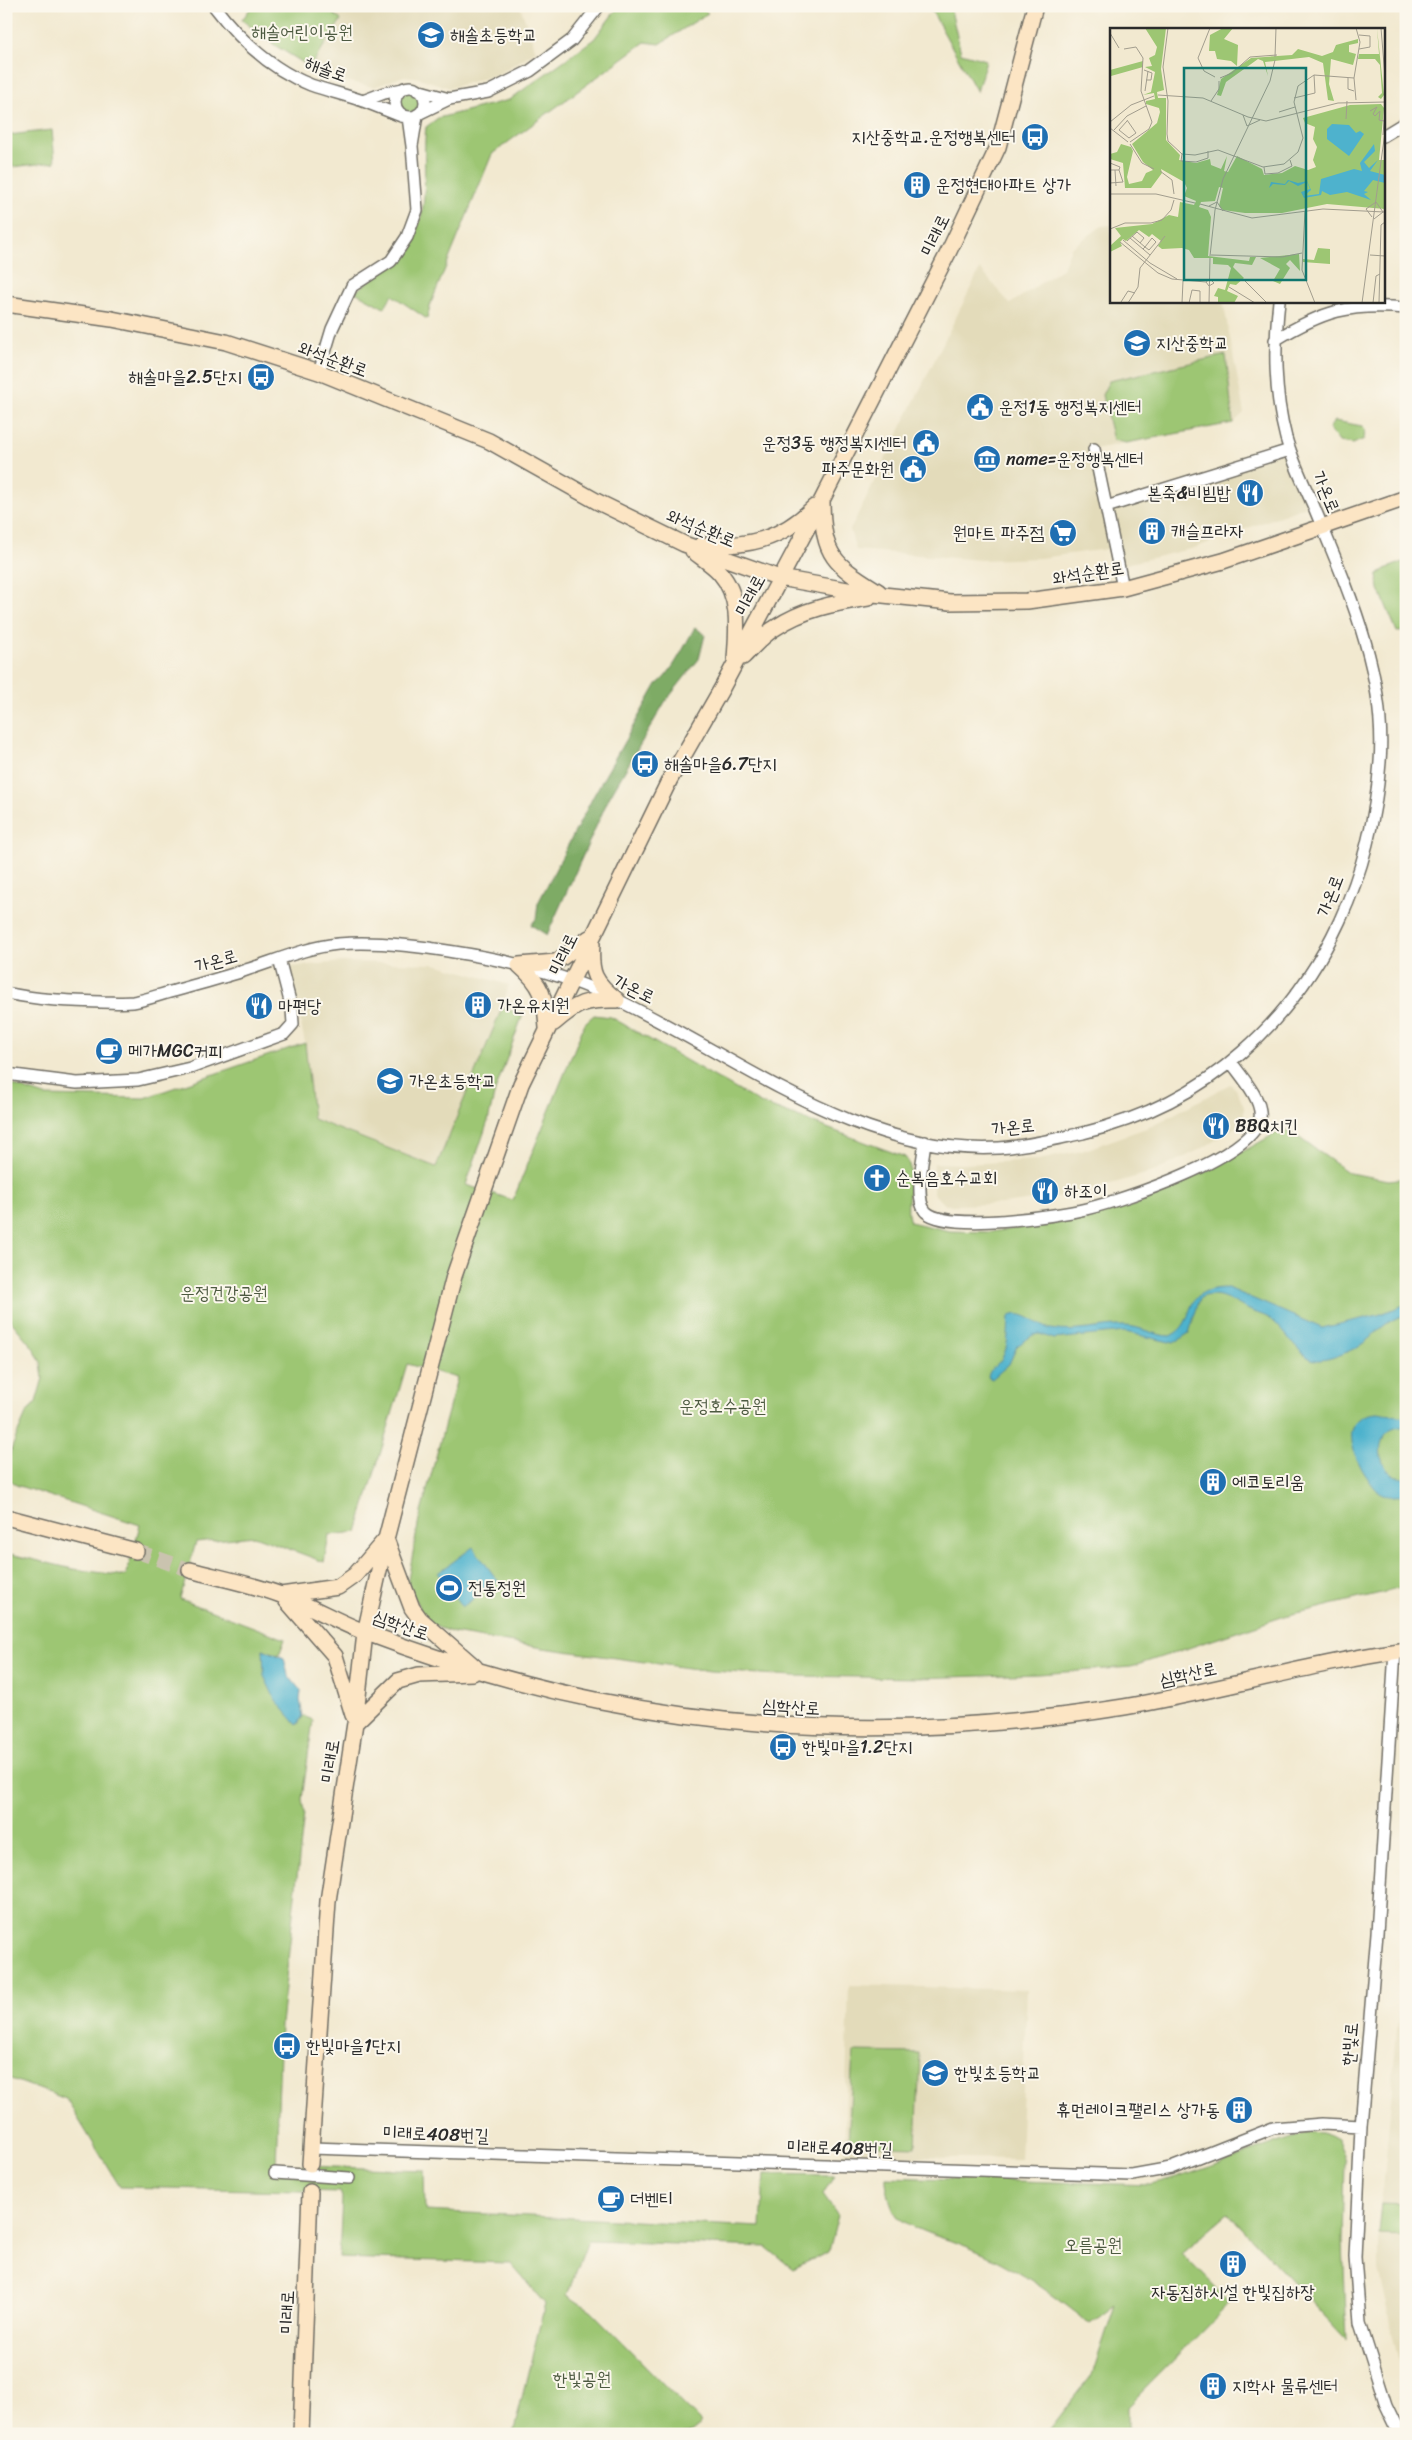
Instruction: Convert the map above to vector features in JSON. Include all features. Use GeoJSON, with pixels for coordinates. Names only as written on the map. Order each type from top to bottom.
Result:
{"type":"FeatureCollection","features":[{"type":"Feature","properties":{"kind":"main road","name":"미래로"},"geometry":{"type":"LineString","coordinates":[[310,2164],[328,1901],[355,1723],[365,1632],[386,1539],[454,1276],[521,1084],[592,936],[670,779],[735,664],[822,500],[949,251],[998,147],[1035,6]]}},
{"type":"Feature","properties":{"kind":"main road","name":"와석순환로"},"geometry":{"type":"LineString","coordinates":[[6,304],[112,319],[226,342],[319,372],[488,441],[598,502],[684,544],[780,578],[884,595],[950,602],[1027,601],[1123,588],[1223,561],[1406,498]]}},
{"type":"Feature","properties":{"kind":"main road"},"geometry":{"type":"LineString","coordinates":[[684,544],[726,546],[770,539],[802,519],[822,500]]}},
{"type":"Feature","properties":{"kind":"main road"},"geometry":{"type":"LineString","coordinates":[[822,500],[823,527],[831,556],[849,574],[884,595]]}},
{"type":"Feature","properties":{"kind":"main road"},"geometry":{"type":"LineString","coordinates":[[684,544],[720,573],[734,594],[737,625],[735,664]]}},
{"type":"Feature","properties":{"kind":"main road"},"geometry":{"type":"LineString","coordinates":[[735,664],[774,628],[799,614],[830,604],[884,595]]}},
{"type":"Feature","properties":{"kind":"main road"},"geometry":{"type":"LineString","coordinates":[[519,964],[556,962],[592,936]]}},
{"type":"Feature","properties":{"kind":"main road"},"geometry":{"type":"LineString","coordinates":[[592,936],[591,961],[593,975],[600,987],[617,1000]]}},
{"type":"Feature","properties":{"kind":"main road"},"geometry":{"type":"LineString","coordinates":[[519,964],[541,987],[545,1001],[547,1030]]}},
{"type":"Feature","properties":{"kind":"main road"},"geometry":{"type":"LineString","coordinates":[[547,1030],[569,1010],[582,1002],[595,999],[617,1000]]}},
{"type":"Feature","properties":{"kind":"main road"},"geometry":{"type":"LineString","coordinates":[[6,1517],[136,1551]]}},
{"type":"Feature","properties":{"kind":"main road"},"geometry":{"type":"LineString","coordinates":[[281,1595],[338,1587],[355,1575],[386,1539],[412,1608],[420,1619],[482,1673]]}},
{"type":"Feature","properties":{"kind":"main road","name":"심학산로"},"geometry":{"type":"LineString","coordinates":[[190,1570],[281,1595],[365,1632],[482,1673],[600,1701],[719,1720],[783,1726],[917,1728],[988,1724],[1125,1707],[1348,1658],[1400,1650]]}},
{"type":"Feature","properties":{"kind":"main road"},"geometry":{"type":"LineString","coordinates":[[281,1595],[335,1656],[355,1723],[398,1681],[408,1677],[482,1673]]}},
{"type":"Feature","properties":{"kind":"main road","name":"미래로"},"geometry":{"type":"LineString","coordinates":[[301,2432],[310,2192]]}},
{"type":"Feature","properties":{"kind":"street","name":"해솔로"},"geometry":{"type":"LineString","coordinates":[[214,6],[232,30],[265,59],[281,70],[310,85],[363,100],[402,116],[415,115]]}},
{"type":"Feature","properties":{"kind":"street"},"geometry":{"type":"LineString","coordinates":[[403,89],[396,97],[396,106],[400,114],[415,115],[449,99],[488,92],[530,71],[572,40],[599,6]]}},
{"type":"Feature","properties":{"kind":"street"},"geometry":{"type":"LineString","coordinates":[[363,100],[384,93],[412,88],[449,99]]}},
{"type":"Feature","properties":{"kind":"street"},"geometry":{"type":"LineString","coordinates":[[319,372],[332,329],[352,286],[391,261],[407,237],[417,210],[412,146],[415,115],[424,102],[417,89]]}},
{"type":"Feature","properties":{"kind":"street"},"geometry":{"type":"LineString","coordinates":[[1384,135],[1406,122]]}},
{"type":"Feature","properties":{"kind":"street","name":"가온로"},"geometry":{"type":"LineString","coordinates":[[6,993],[43,1001],[133,1002],[336,944],[402,946],[455,952],[519,964],[571,980],[617,1000],[814,1105],[886,1134],[925,1142],[997,1148],[1056,1139],[1103,1128],[1162,1106],[1215,1075],[1231,1062],[1287,1009],[1318,965],[1351,897],[1366,846],[1381,760],[1379,709],[1356,615],[1290,450],[1276,388],[1275,340],[1279,302]]}},
{"type":"Feature","properties":{"kind":"street"},"geometry":{"type":"LineString","coordinates":[[1275,340],[1328,312],[1361,306],[1406,308]]}},
{"type":"Feature","properties":{"kind":"street"},"geometry":{"type":"LineString","coordinates":[[1328,312],[1339,320]]}},
{"type":"Feature","properties":{"kind":"street"},"geometry":{"type":"LineString","coordinates":[[1094,449],[1123,588]]}},
{"type":"Feature","properties":{"kind":"street"},"geometry":{"type":"LineString","coordinates":[[1106,507],[1290,450]]}},
{"type":"Feature","properties":{"kind":"street"},"geometry":{"type":"LineString","coordinates":[[6,1074],[77,1083],[138,1080],[190,1068],[284,1034],[293,1024],[292,1009],[279,959]]}},
{"type":"Feature","properties":{"kind":"street"},"geometry":{"type":"LineString","coordinates":[[925,1142],[920,1197],[925,1210],[933,1217],[969,1222],[991,1221],[1085,1209],[1171,1181],[1232,1150],[1254,1133],[1260,1118],[1260,1109],[1231,1062]]}},
{"type":"Feature","properties":{"kind":"street","name":"한빛로"},"geometry":{"type":"LineString","coordinates":[[1400,1650],[1361,2126],[1355,2257],[1360,2323],[1386,2405],[1400,2434]]}},
{"type":"Feature","properties":{"kind":"street","name":"미래로408번길"},"geometry":{"type":"LineString","coordinates":[[311,2148],[1132,2175],[1171,2168],[1273,2128],[1322,2124],[1361,2126]]}},
{"type":"Feature","properties":{"kind":"street"},"geometry":{"type":"LineString","coordinates":[[275,2173],[349,2178]]}},
{"type":"Feature","properties":{"kind":"shaded area","name":"해솔초등학교"},"geometry":{"type":"Polygon","coordinates":[[[324,6],[520,6],[536,51],[498,74],[450,88],[416,77],[404,76],[374,87],[340,80],[310,67],[341,20],[324,6]]]}},
{"type":"Feature","properties":{"kind":"shaded area"},"geometry":{"type":"Polygon","coordinates":[[[1110,225],[1110,302],[1223,302],[1244,413],[1233,423],[1094,449],[1106,507],[1290,450],[1312,504],[1194,548],[1118,566],[1114,548],[1040,558],[981,560],[856,550],[850,530],[980,269],[1010,304],[1063,268],[1071,248],[1102,226],[1110,225]]]}},
{"type":"Feature","properties":{"kind":"shaded area","name":"가온초등학교"},"geometry":{"type":"Polygon","coordinates":[[[342,962],[435,964],[509,985],[502,1008],[436,1167],[313,1119],[305,1043],[289,967],[342,962]]]}},
{"type":"Feature","properties":{"kind":"shaded area"},"geometry":{"type":"Polygon","coordinates":[[[1230,1084],[1236,1089],[1244,1107],[1244,1117],[1237,1126],[1203,1148],[1156,1171],[1072,1195],[1002,1204],[945,1205],[933,1193],[934,1163],[966,1164],[1038,1160],[1082,1151],[1152,1126],[1230,1084]]]}},
{"type":"Feature","properties":{"kind":"shaded area","name":"한빛초등학교"},"geometry":{"type":"Polygon","coordinates":[[[849,1985],[1027,1990],[1020,2159],[844,2156],[849,1985]]]}},
{"type":"Feature","properties":{"kind":"shaded area"},"geometry":{"type":"Polygon","coordinates":[[[1400,1996],[1406,1997],[1406,2204],[1382,2203],[1400,1996]]]}},
{"type":"Feature","properties":{"kind":"shaded area"},"geometry":{"type":"Polygon","coordinates":[[[1379,2235],[1406,2236],[1406,2390],[1379,2270],[1379,2235]]]}},
{"type":"Feature","properties":{"kind":"green space","name":"해솔어린이공원"},"geometry":{"type":"Polygon","coordinates":[[[252,6],[324,6],[341,20],[310,67],[276,46],[242,20],[252,6]]]}},
{"type":"Feature","properties":{"kind":"green space"},"geometry":{"type":"Polygon","coordinates":[[[619,6],[701,6],[708,13],[660,44],[645,42],[492,154],[431,303],[427,319],[392,295],[384,308],[355,292],[404,250],[420,222],[424,196],[426,127],[438,118],[509,100],[594,39],[619,6]]]}},
{"type":"Feature","properties":{"kind":"green space"},"geometry":{"type":"Polygon","coordinates":[[[929,6],[950,6],[961,53],[986,60],[977,92],[929,6]]]}},
{"type":"Feature","properties":{"kind":"green space"},"geometry":{"type":"Polygon","coordinates":[[[410,91],[420,98],[421,102],[414,112],[410,113],[400,106],[399,102],[406,92],[410,91]]]}},
{"type":"Feature","properties":{"kind":"green space"},"geometry":{"type":"Polygon","coordinates":[[[52,130],[55,162],[12,167],[9,135],[52,130]]]}},
{"type":"Feature","properties":{"kind":"green space"},"geometry":{"type":"Polygon","coordinates":[[[1226,355],[1233,423],[1126,443],[1113,440],[1102,395],[1109,381],[1226,355]]]}},
{"type":"Feature","properties":{"kind":"green space"},"geometry":{"type":"Polygon","coordinates":[[[1335,421],[1362,426],[1365,430],[1364,439],[1353,444],[1339,442],[1329,428],[1335,421]]]}},
{"type":"Feature","properties":{"kind":"green space"},"geometry":{"type":"Polygon","coordinates":[[[1406,561],[1406,631],[1397,632],[1379,589],[1377,576],[1385,569],[1406,561]]]}},
{"type":"Feature","properties":{"kind":"green space"},"geometry":{"type":"Polygon","coordinates":[[[695,627],[705,635],[699,659],[665,702],[609,798],[547,935],[531,925],[536,919],[538,903],[594,795],[657,684],[668,674],[695,627]]]}},
{"type":"Feature","properties":{"kind":"green space"},"geometry":{"type":"Polygon","coordinates":[[[502,1008],[523,1014],[495,1091],[488,1121],[466,1185],[513,1200],[585,1023],[594,1015],[611,1017],[760,1103],[905,1157],[911,1172],[908,1206],[910,1222],[950,1231],[989,1232],[1076,1221],[1136,1205],[1209,1170],[1282,1130],[1291,1132],[1349,1173],[1389,1180],[1406,1178],[1406,1587],[1285,1616],[1131,1667],[1039,1674],[919,1678],[794,1676],[710,1671],[543,1648],[454,1633],[428,1624],[407,1585],[419,1520],[457,1378],[407,1364],[357,1532],[329,1535],[324,1562],[254,1536],[196,1542],[180,1599],[285,1639],[279,1655],[263,1649],[297,1725],[303,1716],[313,1720],[302,1799],[304,1813],[281,2024],[276,2165],[424,2170],[425,2211],[761,2227],[764,2174],[834,2175],[823,2194],[838,2215],[829,2251],[793,2269],[766,2247],[588,2241],[567,2295],[591,2311],[702,2423],[688,2434],[513,2434],[545,2304],[510,2263],[339,2258],[342,2197],[340,2192],[120,2187],[66,2099],[6,2077],[6,1553],[73,1569],[126,1576],[140,1525],[16,1485],[7,1478],[8,1459],[26,1414],[36,1402],[43,1378],[41,1363],[34,1349],[6,1315],[6,1083],[45,1096],[144,1098],[305,1043],[313,1119],[436,1167],[502,1008]]]}},
{"type":"Feature","properties":{"kind":"green space"},"geometry":{"type":"Polygon","coordinates":[[[853,2052],[920,2053],[916,2147],[848,2145],[853,2052]]]}},
{"type":"Feature","properties":{"kind":"green space","name":"오름공원"},"geometry":{"type":"Polygon","coordinates":[[[1307,2132],[1323,2133],[1336,2140],[1345,2160],[1343,2242],[1347,2340],[1228,2213],[1181,2253],[1230,2303],[1128,2406],[1128,2434],[1046,2434],[1092,2375],[1115,2305],[1090,2324],[1047,2291],[985,2254],[907,2224],[897,2216],[887,2187],[886,2177],[1152,2185],[1307,2132]]]}},
{"type":"Feature","properties":{"kind":"green space"},"geometry":{"type":"Polygon","coordinates":[[[1382,2203],[1406,2204],[1406,2236],[1379,2235],[1382,2203]]]}},
{"type":"Feature","properties":{"kind":"water"},"geometry":{"type":"Polygon","coordinates":[[[1228,1288],[1322,1328],[1378,1315],[1404,1305],[1406,1315],[1387,1323],[1362,1344],[1351,1350],[1323,1360],[1316,1360],[1301,1352],[1278,1325],[1268,1317],[1226,1298],[1213,1295],[1200,1298],[1189,1333],[1174,1343],[1125,1332],[1054,1339],[1040,1334],[1033,1335],[1017,1346],[1009,1364],[992,1379],[988,1377],[1004,1354],[1008,1338],[1009,1317],[1014,1315],[1024,1316],[1051,1329],[1079,1330],[1125,1326],[1170,1336],[1185,1323],[1195,1299],[1201,1294],[1212,1289],[1228,1288]]]}},
{"type":"Feature","properties":{"kind":"water"},"geometry":{"type":"Polygon","coordinates":[[[1378,1413],[1406,1417],[1406,1427],[1394,1428],[1386,1434],[1380,1451],[1382,1461],[1387,1470],[1395,1476],[1406,1478],[1406,1495],[1388,1496],[1378,1491],[1365,1474],[1356,1455],[1353,1446],[1353,1427],[1358,1420],[1366,1415],[1378,1413]]]}},
{"type":"Feature","properties":{"kind":"water"},"geometry":{"type":"Polygon","coordinates":[[[473,1547],[498,1581],[462,1607],[438,1573],[473,1547]]]}},
{"type":"Feature","properties":{"kind":"water"},"geometry":{"type":"Polygon","coordinates":[[[263,1649],[284,1658],[288,1675],[301,1691],[300,1700],[303,1716],[297,1725],[275,1699],[264,1676],[263,1649]]]}},
{"type":"Feature","properties":{"kind":"tunnel"},"geometry":{"type":"LineString","coordinates":[[136,1551],[190,1570]]}},
{"type":"Feature","properties":{"kind":"place","name":"해솔초등학교"},"geometry":{"type":"Point","coordinates":[431,35]}},
{"type":"Feature","properties":{"kind":"place","name":"지산중학교.운정행복센터"},"geometry":{"type":"Point","coordinates":[1035,137]}},
{"type":"Feature","properties":{"kind":"place","name":"운정현대아파트 상가"},"geometry":{"type":"Point","coordinates":[917,185]}},
{"type":"Feature","properties":{"kind":"place","name":"지산중학교"},"geometry":{"type":"Point","coordinates":[1137,343]}},
{"type":"Feature","properties":{"kind":"place","name":"해솔마을2.5단지"},"geometry":{"type":"Point","coordinates":[261,377]}},
{"type":"Feature","properties":{"kind":"place","name":"운정1동 행정복지센터"},"geometry":{"type":"Point","coordinates":[980,407]}},
{"type":"Feature","properties":{"kind":"place","name":"운정3동 행정복지센터"},"geometry":{"type":"Point","coordinates":[926,443]}},
{"type":"Feature","properties":{"kind":"place","name":"name=운정행복센터"},"geometry":{"type":"Point","coordinates":[987,459]}},
{"type":"Feature","properties":{"kind":"place","name":"파주문화원"},"geometry":{"type":"Point","coordinates":[913,469]}},
{"type":"Feature","properties":{"kind":"place","name":"본죽&비빔밥"},"geometry":{"type":"Point","coordinates":[1250,493]}},
{"type":"Feature","properties":{"kind":"place","name":"캐슬프라자"},"geometry":{"type":"Point","coordinates":[1152,531]}},
{"type":"Feature","properties":{"kind":"place","name":"원마트 파주점"},"geometry":{"type":"Point","coordinates":[1063,533]}},
{"type":"Feature","properties":{"kind":"place","name":"해솔마을6.7단지"},"geometry":{"type":"Point","coordinates":[645,764]}},
{"type":"Feature","properties":{"kind":"place","name":"가온유치원"},"geometry":{"type":"Point","coordinates":[478,1005]}},
{"type":"Feature","properties":{"kind":"place","name":"마편당"},"geometry":{"type":"Point","coordinates":[259,1006]}},
{"type":"Feature","properties":{"kind":"place","name":"메가MGC커피"},"geometry":{"type":"Point","coordinates":[109,1051]}},
{"type":"Feature","properties":{"kind":"place","name":"가온초등학교"},"geometry":{"type":"Point","coordinates":[390,1081]}},
{"type":"Feature","properties":{"kind":"place","name":"BBQ치킨"},"geometry":{"type":"Point","coordinates":[1216,1126]}},
{"type":"Feature","properties":{"kind":"place","name":"순복음호수교회"},"geometry":{"type":"Point","coordinates":[877,1178]}},
{"type":"Feature","properties":{"kind":"place","name":"하조이"},"geometry":{"type":"Point","coordinates":[1045,1191]}},
{"type":"Feature","properties":{"kind":"place","name":"에코토리움"},"geometry":{"type":"Point","coordinates":[1213,1482]}},
{"type":"Feature","properties":{"kind":"place","name":"전통정원"},"geometry":{"type":"Point","coordinates":[449,1588]}},
{"type":"Feature","properties":{"kind":"place","name":"한빛마을1.2단지"},"geometry":{"type":"Point","coordinates":[783,1747]}},
{"type":"Feature","properties":{"kind":"place","name":"한빛마을1단지"},"geometry":{"type":"Point","coordinates":[287,2046]}},
{"type":"Feature","properties":{"kind":"place","name":"한빛초등학교"},"geometry":{"type":"Point","coordinates":[935,2073]}},
{"type":"Feature","properties":{"kind":"place","name":"휴먼레이크팰리스 상가동"},"geometry":{"type":"Point","coordinates":[1239,2110]}},
{"type":"Feature","properties":{"kind":"place","name":"더벤티"},"geometry":{"type":"Point","coordinates":[611,2199]}},
{"type":"Feature","properties":{"kind":"place","name":"자동집하시설 한빛집하장"},"geometry":{"type":"Point","coordinates":[1233,2264]}},
{"type":"Feature","properties":{"kind":"place","name":"지학사 물류센터"},"geometry":{"type":"Point","coordinates":[1213,2386]}},
{"type":"Feature","properties":{"kind":"park label","name":"운정건강공원"},"geometry":{"type":"Point","coordinates":[224,1293]}},
{"type":"Feature","properties":{"kind":"park label","name":"운정호수공원"},"geometry":{"type":"Point","coordinates":[723,1406]}},
{"type":"Feature","properties":{"kind":"park label","name":"한빛공원"},"geometry":{"type":"Point","coordinates":[582,2379]}}]}
